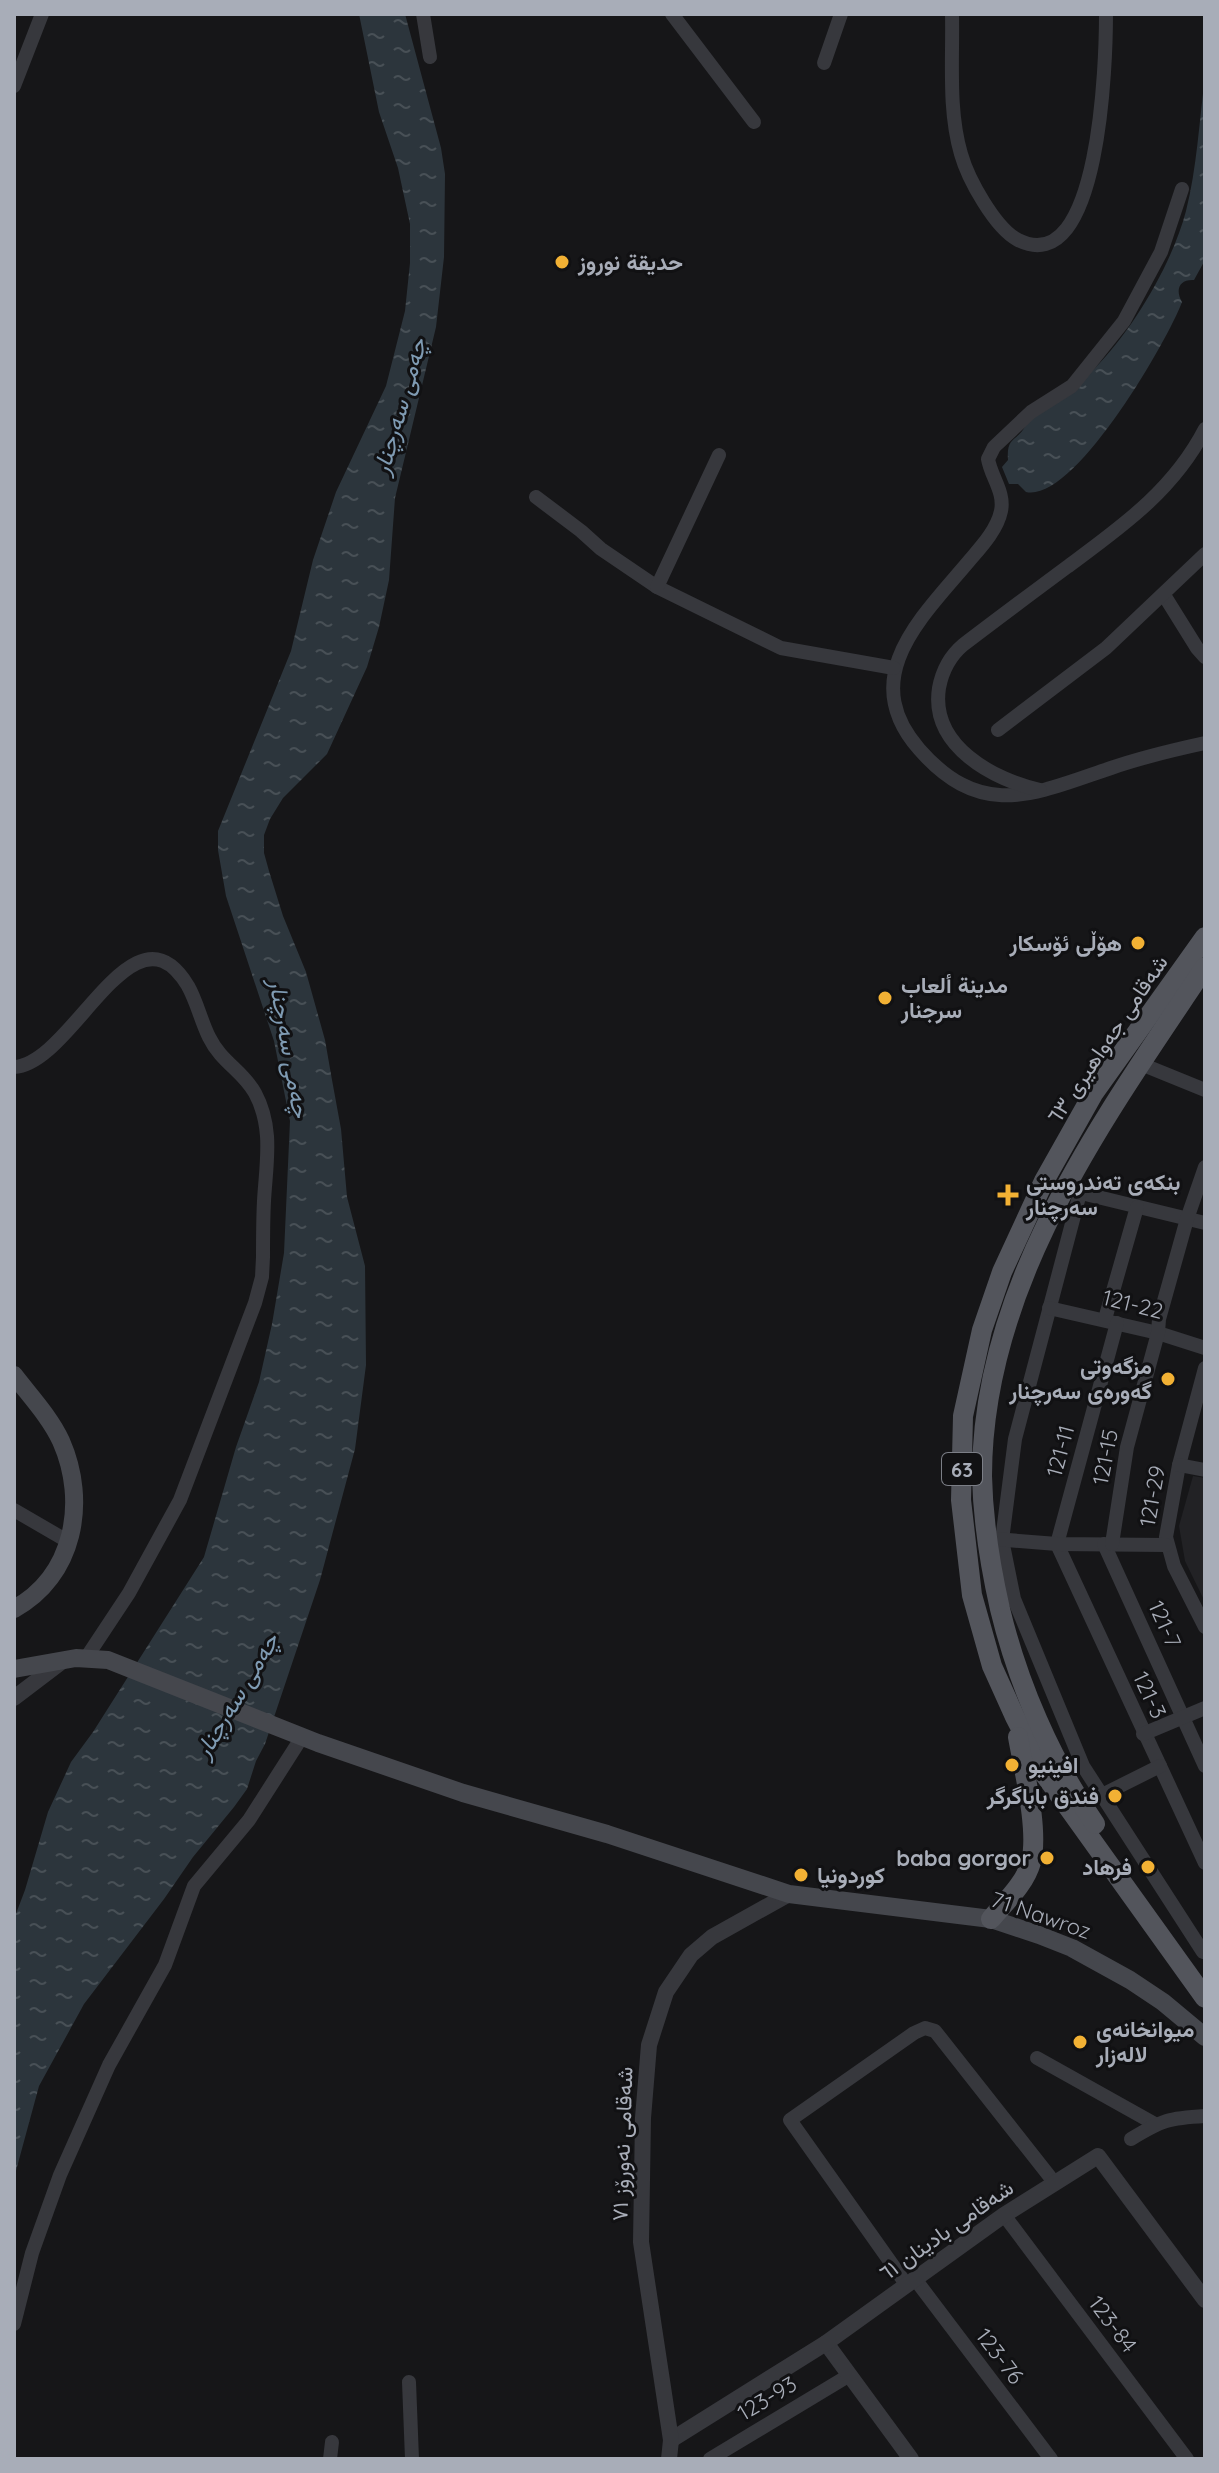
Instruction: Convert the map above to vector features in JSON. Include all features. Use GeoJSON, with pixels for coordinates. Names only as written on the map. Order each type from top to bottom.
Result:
{"type":"FeatureCollection","features":[{"type":"Feature","properties":{"kind":"main road","name":"شەقامی جەواهیری ٦٣"},"geometry":{"type":"LineString","coordinates":[[1205,937],[1093,1094],[1051,1169],[1002,1272],[982,1330],[963,1416],[961,1500],[972,1595],[992,1666],[1015,1717],[1045,1775],[1205,1998]]}},
{"type":"Feature","properties":{"kind":"main road","name":"شەقامی جەواهیری ٦٣"},"geometry":{"type":"LineString","coordinates":[[1202,1960],[1087,1812],[1035,1716],[1008,1644],[982,1474],[989,1394],[1003,1333],[1026,1268],[1072,1191],[1105,1119],[1141,1064],[1197,995],[1205,967]]}},
{"type":"Feature","properties":{"kind":"main road"},"geometry":{"type":"LineString","coordinates":[[14,1375],[56,1433],[68,1462],[74,1493],[69,1542],[64,1558],[37,1594],[14,1609]]}},
{"type":"Feature","properties":{"kind":"main road","name":"71 Nawroz"},"geometry":{"type":"LineString","coordinates":[[14,1669],[86,1658],[114,1662],[299,1735],[463,1793],[607,1834],[789,1894],[991,1919],[1039,1935],[1099,1962],[1163,2002],[1205,2037]]}},
{"type":"Feature","properties":{"kind":"main road"},"geometry":{"type":"LineString","coordinates":[[991,1919],[1019,1886],[1031,1863],[1032,1822],[1015,1717]]}},
{"type":"Feature","properties":{"kind":"street"},"geometry":{"type":"LineString","coordinates":[[14,86],[42,14]]}},
{"type":"Feature","properties":{"kind":"street"},"geometry":{"type":"LineString","coordinates":[[423,14],[430,57]]}},
{"type":"Feature","properties":{"kind":"street"},"geometry":{"type":"LineString","coordinates":[[672,14],[754,122]]}},
{"type":"Feature","properties":{"kind":"street"},"geometry":{"type":"LineString","coordinates":[[824,63],[841,14]]}},
{"type":"Feature","properties":{"kind":"street"},"geometry":{"type":"LineString","coordinates":[[952,14],[954,123],[962,157],[998,222],[1013,237],[1040,245],[1054,241],[1063,233],[1082,198],[1101,120],[1106,14]]}},
{"type":"Feature","properties":{"kind":"street"},"geometry":{"type":"LineString","coordinates":[[1182,189],[1161,252],[1124,321],[1086,372],[1069,389],[1031,412],[992,450],[988,459],[1001,494],[1001,514],[990,535],[913,632],[894,668],[893,694],[909,737],[939,769],[960,784],[990,795],[1045,791],[1140,758],[1205,743]]}},
{"type":"Feature","properties":{"kind":"street"},"geometry":{"type":"LineString","coordinates":[[1045,791],[1005,779],[980,765],[958,747],[943,723],[940,711],[939,690],[944,672],[953,655],[963,645],[1153,500],[1187,461],[1205,429]]}},
{"type":"Feature","properties":{"kind":"street"},"geometry":{"type":"LineString","coordinates":[[657,587],[719,455]]}},
{"type":"Feature","properties":{"kind":"street"},"geometry":{"type":"LineString","coordinates":[[536,497],[601,549],[657,587],[781,648],[894,668]]}},
{"type":"Feature","properties":{"kind":"street"},"geometry":{"type":"LineString","coordinates":[[998,730],[1106,648],[1205,554]]}},
{"type":"Feature","properties":{"kind":"street"},"geometry":{"type":"LineString","coordinates":[[1164,595],[1205,657]]}},
{"type":"Feature","properties":{"kind":"street"},"geometry":{"type":"LineString","coordinates":[[14,1067],[22,1067],[43,1055],[72,1028],[120,973],[140,960],[157,960],[173,969],[188,986],[213,1045],[221,1058],[248,1081],[267,1126],[263,1267],[255,1303],[180,1500],[129,1593],[86,1658]]}},
{"type":"Feature","properties":{"kind":"street"},"geometry":{"type":"LineString","coordinates":[[1141,1064],[1205,1090]]}},
{"type":"Feature","properties":{"kind":"street","name":"121-15"},"geometry":{"type":"LineString","coordinates":[[1108,1544],[1127,1447],[1158,1333],[1159,1319],[1205,1167]]}},
{"type":"Feature","properties":{"kind":"street"},"geometry":{"type":"LineString","coordinates":[[1202,1960],[1083,1766],[1014,1599],[994,1539],[1015,1439],[1049,1308],[1072,1191],[1205,1223]]}},
{"type":"Feature","properties":{"kind":"street","name":"121-11"},"geometry":{"type":"LineString","coordinates":[[1057,1544],[1137,1207]]}},
{"type":"Feature","properties":{"kind":"street","name":"121-22"},"geometry":{"type":"LineString","coordinates":[[1049,1308],[1158,1333],[1205,1348]]}},
{"type":"Feature","properties":{"kind":"street","name":"121-29"},"geometry":{"type":"LineString","coordinates":[[1205,1368],[1166,1527],[1166,1545],[1174,1566],[1205,1625]]}},
{"type":"Feature","properties":{"kind":"street"},"geometry":{"type":"LineString","coordinates":[[1179,1465],[1205,1470]]}},
{"type":"Feature","properties":{"kind":"street"},"geometry":{"type":"LineString","coordinates":[[14,1510],[69,1542]]}},
{"type":"Feature","properties":{"kind":"street"},"geometry":{"type":"LineString","coordinates":[[994,1539],[1057,1544],[1166,1545]]}},
{"type":"Feature","properties":{"kind":"street","name":"121-3"},"geometry":{"type":"LineString","coordinates":[[1057,1544],[1205,1863]]}},
{"type":"Feature","properties":{"kind":"street","name":"121-7"},"geometry":{"type":"LineString","coordinates":[[1108,1544],[1205,1766]]}},
{"type":"Feature","properties":{"kind":"street"},"geometry":{"type":"LineString","coordinates":[[14,1698],[64,1660]]}},
{"type":"Feature","properties":{"kind":"street"},"geometry":{"type":"LineString","coordinates":[[1143,1734],[1205,1708]]}},
{"type":"Feature","properties":{"kind":"street"},"geometry":{"type":"LineString","coordinates":[[14,2324],[32,2253],[60,2175],[109,2065],[165,1965],[194,1886],[249,1820],[299,1735]]}},
{"type":"Feature","properties":{"kind":"street"},"geometry":{"type":"LineString","coordinates":[[1102,1795],[1160,1766]]}},
{"type":"Feature","properties":{"kind":"street","name":"شەقامی نەورۆز ٧١"},"geometry":{"type":"LineString","coordinates":[[669,2459],[671,2440],[641,2242],[643,2118],[649,2045],[666,1992],[691,1955],[712,1937],[789,1894]]}},
{"type":"Feature","properties":{"kind":"street","name":"123-76"},"geometry":{"type":"LineString","coordinates":[[1051,2459],[910,2281],[790,2120],[925,2028],[935,2031],[1054,2182]]}},
{"type":"Feature","properties":{"kind":"street"},"geometry":{"type":"LineString","coordinates":[[1037,2058],[1155,2124]]}},
{"type":"Feature","properties":{"kind":"street"},"geometry":{"type":"LineString","coordinates":[[1131,2139],[1155,2124],[1172,2118],[1205,2116]]}},
{"type":"Feature","properties":{"kind":"street","name":"شەقامی بادینان ٦١"},"geometry":{"type":"LineString","coordinates":[[671,2440],[826,2343],[1004,2215],[1098,2156],[1205,2300]]}},
{"type":"Feature","properties":{"kind":"street","name":"123-84"},"geometry":{"type":"LineString","coordinates":[[1004,2215],[1187,2459]]}},
{"type":"Feature","properties":{"kind":"street"},"geometry":{"type":"LineString","coordinates":[[826,2343],[910,2458]]}},
{"type":"Feature","properties":{"kind":"street","name":"123-93"},"geometry":{"type":"LineString","coordinates":[[710,2459],[848,2376]]}},
{"type":"Feature","properties":{"kind":"street"},"geometry":{"type":"LineString","coordinates":[[409,2382],[412,2459]]}},
{"type":"Feature","properties":{"kind":"street"},"geometry":{"type":"LineString","coordinates":[[330,2459],[332,2442]]}},
{"type":"Feature","properties":{"kind":"shaded area"},"geometry":{"type":"Polygon","coordinates":[[[1193,1476],[1205,1478],[1205,1602],[1185,1561],[1179,1526],[1193,1476]]]}},
{"type":"Feature","properties":{"kind":"water","name":"چەمی سەرچنار"},"geometry":{"type":"Polygon","coordinates":[[[359,14],[405,14],[441,148],[445,174],[444,257],[436,327],[395,498],[389,580],[367,667],[327,754],[283,798],[264,835],[264,853],[269,871],[306,972],[325,1040],[341,1129],[347,1197],[365,1266],[366,1365],[355,1449],[320,1580],[247,1789],[84,2004],[39,2086],[14,2178],[14,1919],[48,1812],[71,1762],[204,1557],[236,1447],[259,1382],[284,1253],[290,1121],[274,1041],[226,896],[218,831],[291,651],[313,560],[336,492],[386,386],[405,311],[410,224],[398,168],[379,112],[359,14]]]}},
{"type":"Feature","properties":{"kind":"water"},"geometry":{"type":"Polygon","coordinates":[[[1205,78],[1205,260],[1194,280],[1185,281],[1180,286],[1182,302],[1173,322],[1139,383],[1116,416],[1069,473],[1046,489],[1026,492],[1018,484],[1009,484],[1002,467],[1008,460],[1011,442],[1027,422],[1078,383],[1109,353],[1137,316],[1171,253],[1190,195],[1205,78]]]}},
{"type":"Feature","properties":{"kind":"place","name":"حديقة نوروز"},"geometry":{"type":"Point","coordinates":[562,262]}},
{"type":"Feature","properties":{"kind":"place","name":"هۆڵی ئۆسکار"},"geometry":{"type":"Point","coordinates":[1138,943]}},
{"type":"Feature","properties":{"kind":"place","name":"مدينة ألعاب سرجنار"},"geometry":{"type":"Point","coordinates":[885,998]}},
{"type":"Feature","properties":{"kind":"place","name":"بنکەی تەندروستی سەرچنار"},"geometry":{"type":"Point","coordinates":[1008,1195]}},
{"type":"Feature","properties":{"kind":"place","name":"مزگەوتی گەورەی سەرچنار"},"geometry":{"type":"Point","coordinates":[1168,1379]}},
{"type":"Feature","properties":{"kind":"place","name":"افينيو"},"geometry":{"type":"Point","coordinates":[1012,1765]}},
{"type":"Feature","properties":{"kind":"place","name":"فندق باباگرگر"},"geometry":{"type":"Point","coordinates":[1115,1796]}},
{"type":"Feature","properties":{"kind":"place","name":"baba gorgor"},"geometry":{"type":"Point","coordinates":[1047,1858]}},
{"type":"Feature","properties":{"kind":"place","name":"فرهاد"},"geometry":{"type":"Point","coordinates":[1148,1867]}},
{"type":"Feature","properties":{"kind":"place","name":"كوردونيا"},"geometry":{"type":"Point","coordinates":[801,1875]}},
{"type":"Feature","properties":{"kind":"place","name":"میوانخانەی لالەزار"},"geometry":{"type":"Point","coordinates":[1080,2042]}}]}
